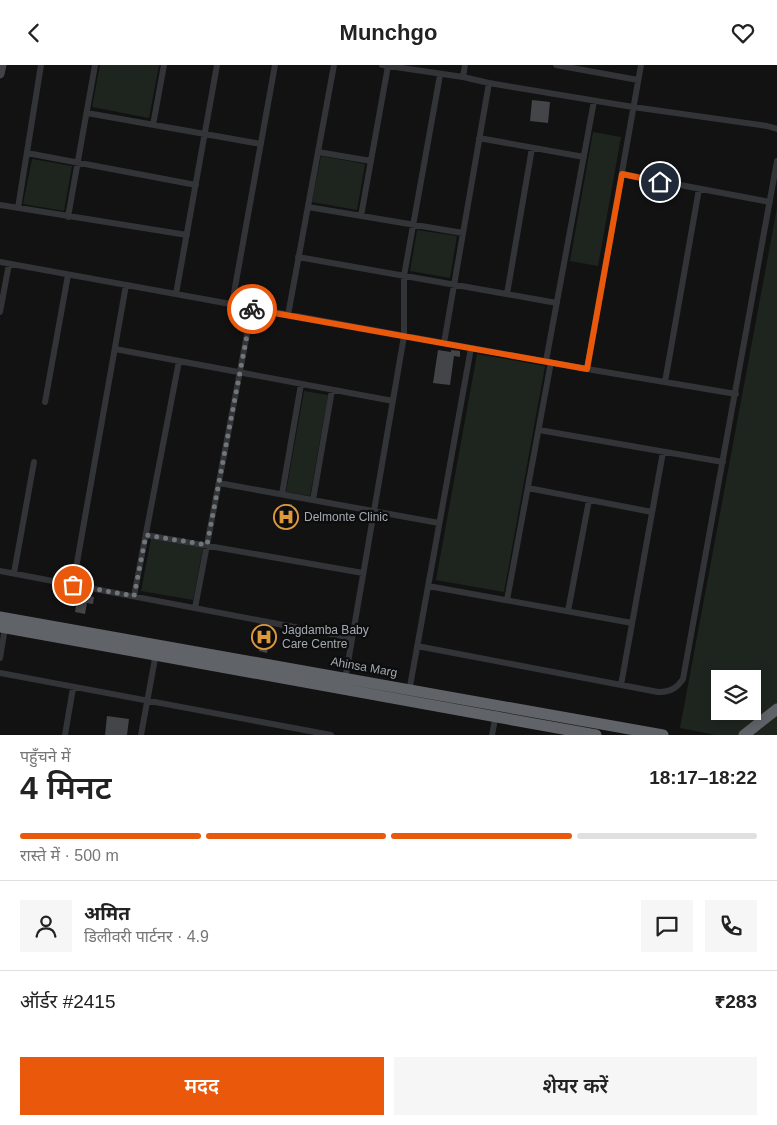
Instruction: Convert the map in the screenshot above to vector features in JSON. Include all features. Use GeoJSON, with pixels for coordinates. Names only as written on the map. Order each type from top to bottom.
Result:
{"type":"FeatureCollection","features":[{"type":"Feature","properties":{"kind":"highway","name":"Ahinsa Marg"},"geometry":{"type":"LineString","coordinates":[[0,617],[156,649],[409,695],[496,717],[596,735]]}},
{"type":"Feature","properties":{"kind":"highway","name":"Ahinsa Marg"},"geometry":{"type":"LineString","coordinates":[[3,627],[156,649]]}},
{"type":"Feature","properties":{"kind":"highway","name":"Ahinsa Marg"},"geometry":{"type":"LineString","coordinates":[[409,695],[498,704],[663,735]]}},
{"type":"Feature","properties":{"kind":"highway"},"geometry":{"type":"LineString","coordinates":[[744,735],[777,709]]}},
{"type":"Feature","properties":{"kind":"street"},"geometry":{"type":"LineString","coordinates":[[18,208],[42,65]]}},
{"type":"Feature","properties":{"kind":"street"},"geometry":{"type":"LineString","coordinates":[[68,217],[95,65]]}},
{"type":"Feature","properties":{"kind":"street"},"geometry":{"type":"LineString","coordinates":[[153,125],[164,65]]}},
{"type":"Feature","properties":{"kind":"street"},"geometry":{"type":"LineString","coordinates":[[176,294],[217,65]]}},
{"type":"Feature","properties":{"kind":"street"},"geometry":{"type":"LineString","coordinates":[[232,304],[275,65]]}},
{"type":"Feature","properties":{"kind":"street"},"geometry":{"type":"LineString","coordinates":[[288,315],[334,65]]}},
{"type":"Feature","properties":{"kind":"street"},"geometry":{"type":"LineString","coordinates":[[361,216],[385,65],[594,101],[767,125],[777,129]]}},
{"type":"Feature","properties":{"kind":"street"},"geometry":{"type":"LineString","coordinates":[[463,77],[465,65]]}},
{"type":"Feature","properties":{"kind":"street"},"geometry":{"type":"LineString","coordinates":[[556,65],[638,80]]}},
{"type":"Feature","properties":{"kind":"street"},"geometry":{"type":"LineString","coordinates":[[587,369],[641,65]]}},
{"type":"Feature","properties":{"kind":"street"},"geometry":{"type":"LineString","coordinates":[[344,683],[404,336],[404,276],[440,75]]}},
{"type":"Feature","properties":{"kind":"street"},"geometry":{"type":"LineString","coordinates":[[444,343],[489,83]]}},
{"type":"Feature","properties":{"kind":"street"},"geometry":{"type":"LineString","coordinates":[[507,600],[539,430],[557,303],[594,101]]}},
{"type":"Feature","properties":{"kind":"street"},"geometry":{"type":"LineString","coordinates":[[87,113],[261,144]]}},
{"type":"Feature","properties":{"kind":"street"},"geometry":{"type":"LineString","coordinates":[[479,138],[584,157]]}},
{"type":"Feature","properties":{"kind":"street"},"geometry":{"type":"LineString","coordinates":[[507,294],[532,148]]}},
{"type":"Feature","properties":{"kind":"street"},"geometry":{"type":"LineString","coordinates":[[318,152],[371,161]]}},
{"type":"Feature","properties":{"kind":"street"},"geometry":{"type":"LineString","coordinates":[[27,153],[196,185]]}},
{"type":"Feature","properties":{"kind":"street"},"geometry":{"type":"LineString","coordinates":[[417,645],[621,685],[658,691],[668,691],[677,688],[683,679],[724,462],[777,161]]}},
{"type":"Feature","properties":{"kind":"street"},"geometry":{"type":"LineString","coordinates":[[622,174],[770,202]]}},
{"type":"Feature","properties":{"kind":"street"},"geometry":{"type":"LineString","coordinates":[[665,382],[699,189]]}},
{"type":"Feature","properties":{"kind":"street"},"geometry":{"type":"LineString","coordinates":[[0,205],[186,235]]}},
{"type":"Feature","properties":{"kind":"street"},"geometry":{"type":"LineString","coordinates":[[308,207],[463,233]]}},
{"type":"Feature","properties":{"kind":"street"},"geometry":{"type":"LineString","coordinates":[[298,257],[557,303]]}},
{"type":"Feature","properties":{"kind":"street"},"geometry":{"type":"LineString","coordinates":[[0,263],[736,394]]}},
{"type":"Feature","properties":{"kind":"street"},"geometry":{"type":"LineString","coordinates":[[0,312],[9,264]]}},
{"type":"Feature","properties":{"kind":"street"},"geometry":{"type":"LineString","coordinates":[[45,402],[68,275]]}},
{"type":"Feature","properties":{"kind":"street"},"geometry":{"type":"LineString","coordinates":[[73,585],[126,285]]}},
{"type":"Feature","properties":{"kind":"street"},"geometry":{"type":"LineString","coordinates":[[196,608],[252,308]]}},
{"type":"Feature","properties":{"kind":"street"},"geometry":{"type":"LineString","coordinates":[[409,695],[471,348]]}},
{"type":"Feature","properties":{"kind":"street"},"geometry":{"type":"LineString","coordinates":[[115,349],[393,401]]}},
{"type":"Feature","properties":{"kind":"street"},"geometry":{"type":"LineString","coordinates":[[134,596],[178,361]]}},
{"type":"Feature","properties":{"kind":"street"},"geometry":{"type":"LineString","coordinates":[[282,495],[301,384]]}},
{"type":"Feature","properties":{"kind":"street"},"geometry":{"type":"LineString","coordinates":[[313,500],[332,390]]}},
{"type":"Feature","properties":{"kind":"street"},"geometry":{"type":"LineString","coordinates":[[539,430],[724,462]]}},
{"type":"Feature","properties":{"kind":"street"},"geometry":{"type":"LineString","coordinates":[[621,685],[663,451]]}},
{"type":"Feature","properties":{"kind":"street"},"geometry":{"type":"LineString","coordinates":[[14,573],[34,462]]}},
{"type":"Feature","properties":{"kind":"street"},"geometry":{"type":"LineString","coordinates":[[219,483],[440,523]]}},
{"type":"Feature","properties":{"kind":"street"},"geometry":{"type":"LineString","coordinates":[[528,489],[652,512]]}},
{"type":"Feature","properties":{"kind":"street"},"geometry":{"type":"LineString","coordinates":[[568,611],[589,500]]}},
{"type":"Feature","properties":{"kind":"street"},"geometry":{"type":"LineString","coordinates":[[146,535],[363,573]]}},
{"type":"Feature","properties":{"kind":"street"},"geometry":{"type":"LineString","coordinates":[[0,571],[352,638]]}},
{"type":"Feature","properties":{"kind":"street"},"geometry":{"type":"LineString","coordinates":[[428,586],[632,623]]}},
{"type":"Feature","properties":{"kind":"street"},"geometry":{"type":"LineString","coordinates":[[0,658],[3,627]]}},
{"type":"Feature","properties":{"kind":"street"},"geometry":{"type":"LineString","coordinates":[[141,735],[156,649]]}},
{"type":"Feature","properties":{"kind":"street"},"geometry":{"type":"LineString","coordinates":[[0,673],[331,735]]}},
{"type":"Feature","properties":{"kind":"street"},"geometry":{"type":"LineString","coordinates":[[65,735],[73,688]]}},
{"type":"Feature","properties":{"kind":"street"},"geometry":{"type":"LineString","coordinates":[[492,735],[498,704]]}},
{"type":"Feature","properties":{"kind":"shaded area"},"geometry":{"type":"Polygon","coordinates":[[[100,65],[159,65],[149,118],[92,107],[100,65]]]}},
{"type":"Feature","properties":{"kind":"shaded area"},"geometry":{"type":"Polygon","coordinates":[[[593,132],[621,137],[598,266],[570,261],[593,132]]]}},
{"type":"Feature","properties":{"kind":"shaded area"},"geometry":{"type":"Polygon","coordinates":[[[321,156],[365,164],[357,210],[312,202],[321,156]]]}},
{"type":"Feature","properties":{"kind":"shaded area"},"geometry":{"type":"Polygon","coordinates":[[[32,159],[72,166],[64,211],[23,204],[32,159]]]}},
{"type":"Feature","properties":{"kind":"shaded area"},"geometry":{"type":"Polygon","coordinates":[[[777,208],[777,735],[716,735],[680,728],[777,208]]]}},
{"type":"Feature","properties":{"kind":"shaded area"},"geometry":{"type":"Polygon","coordinates":[[[417,230],[457,236],[450,278],[410,271],[417,230]]]}},
{"type":"Feature","properties":{"kind":"shaded area"},"geometry":{"type":"Polygon","coordinates":[[[477,354],[545,366],[504,592],[436,580],[477,354]]]}},
{"type":"Feature","properties":{"kind":"shaded area"},"geometry":{"type":"Polygon","coordinates":[[[304,391],[328,395],[310,496],[286,492],[304,391]]]}},
{"type":"Feature","properties":{"kind":"shaded area"},"geometry":{"type":"Polygon","coordinates":[[[151,539],[203,548],[193,600],[141,591],[151,539]]]}},
{"type":"Feature","properties":{"kind":"building"},"geometry":{"type":"Polygon","coordinates":[[[532,100],[550,102],[548,123],[530,121],[532,100]]]}},
{"type":"Feature","properties":{"kind":"building"},"geometry":{"type":"Polygon","coordinates":[[[438,350],[460,351],[460,357],[454,356],[450,385],[433,383],[438,350]]]}},
{"type":"Feature","properties":{"kind":"building"},"geometry":{"type":"Polygon","coordinates":[[[283,504],[292,504],[290,521],[282,520],[283,504]]]}},
{"type":"Feature","properties":{"kind":"building"},"geometry":{"type":"Polygon","coordinates":[[[78,593],[94,597],[93,604],[87,603],[85,614],[75,612],[78,593]]]}},
{"type":"Feature","properties":{"kind":"building"},"geometry":{"type":"Polygon","coordinates":[[[262,627],[271,629],[267,653],[259,651],[262,627]]]}},
{"type":"Feature","properties":{"kind":"building"},"geometry":{"type":"Polygon","coordinates":[[[107,716],[129,719],[127,735],[105,735],[107,716]]]}},
{"type":"Feature","properties":{"kind":"way so far"},"geometry":{"type":"LineString","coordinates":[[73,585],[134,596],[146,535],[207,545],[252,309]]}},
{"type":"Feature","properties":{"kind":"place","name":"Delmonte Clinic"},"geometry":{"type":"Point","coordinates":[286,517]}},
{"type":"Feature","properties":{"kind":"place","name":"Jagdamba Baby Care Centre"},"geometry":{"type":"Point","coordinates":[264,637]}},
{"type":"Feature","properties":{"kind":"route"},"geometry":{"type":"LineString","coordinates":[[252,309],[587,369],[622,174],[660,182]]}}]}
